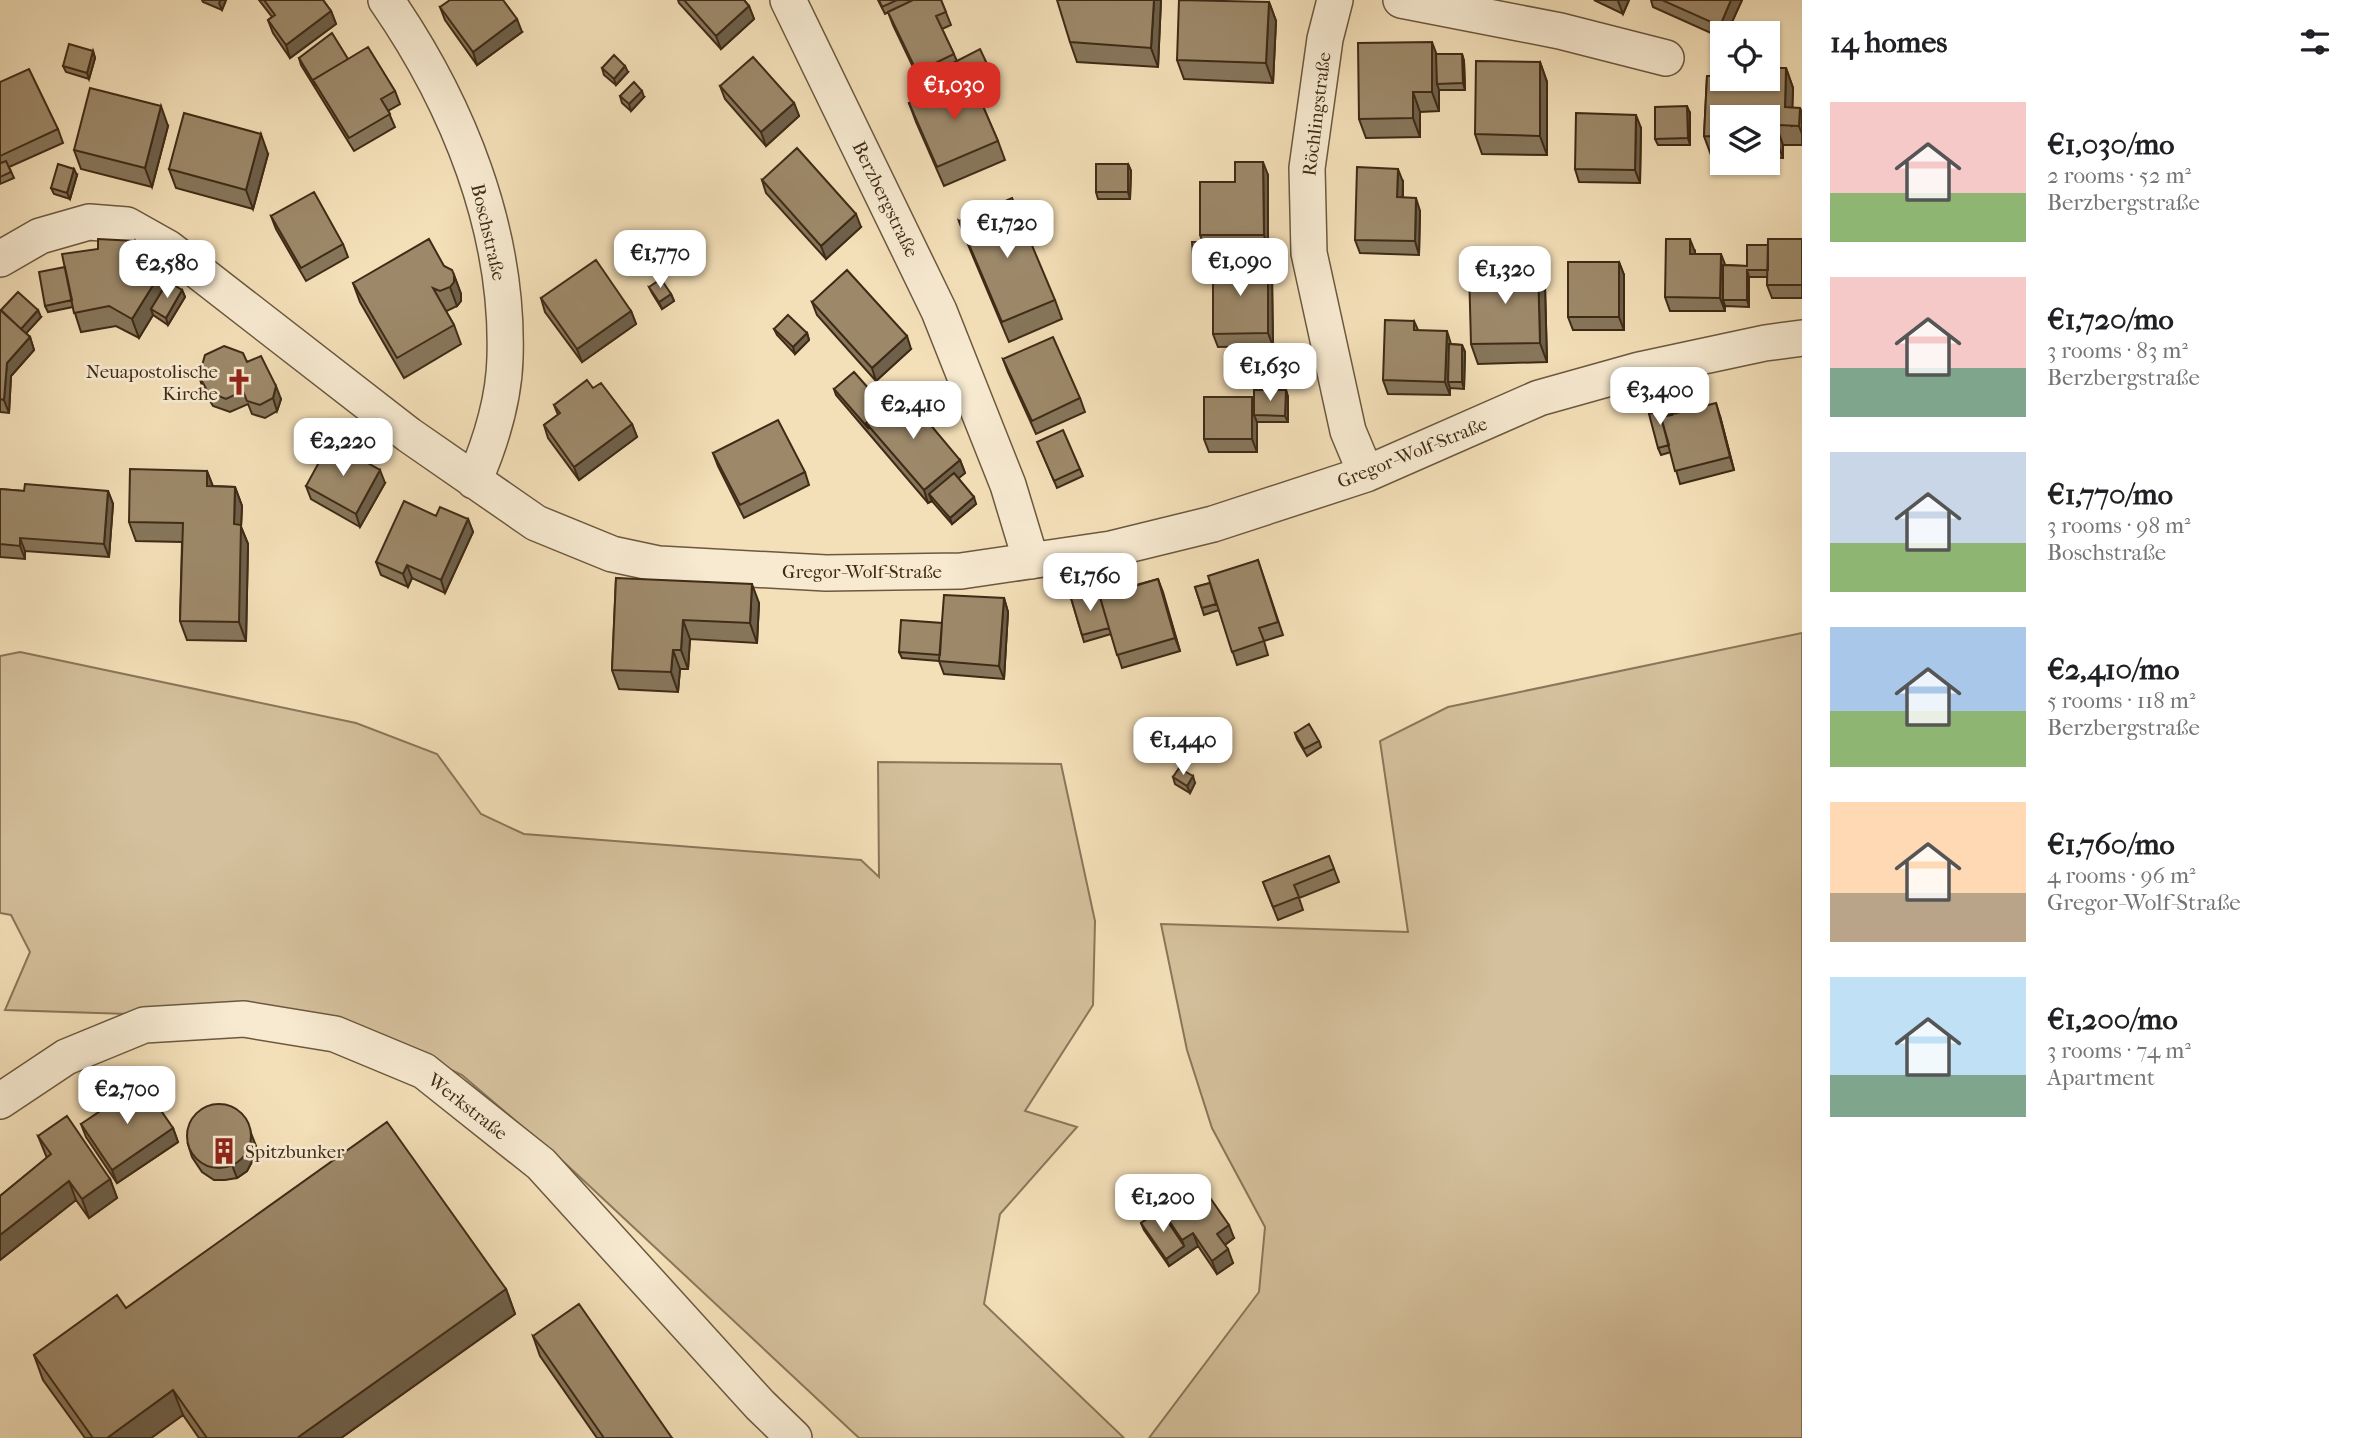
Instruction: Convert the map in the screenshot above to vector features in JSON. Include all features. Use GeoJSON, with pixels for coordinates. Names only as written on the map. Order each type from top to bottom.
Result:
{"type":"FeatureCollection","features":[{"type":"Feature","properties":{"kind":"street","name":"Boschstraße"},"geometry":{"type":"LineString","coordinates":[[386,0],[448,106],[485,200],[502,274],[506,360],[493,430],[474,481]]}},
{"type":"Feature","properties":{"kind":"street","name":"Berzbergstraße"},"geometry":{"type":"LineString","coordinates":[[788,0],[939,310],[1008,485],[1031,561]]}},
{"type":"Feature","properties":{"kind":"street","name":"Röchlingstraße"},"geometry":{"type":"LineString","coordinates":[[1335,0],[1325,39],[1307,168],[1309,253],[1348,431],[1366,474]]}},
{"type":"Feature","properties":{"kind":"street"},"geometry":{"type":"LineString","coordinates":[[1401,0],[1560,31],[1666,58]]}},
{"type":"Feature","properties":{"kind":"street","name":"Gregor-Wolf-Straße"},"geometry":{"type":"LineString","coordinates":[[0,259],[40,236],[89,222],[127,225],[168,248],[409,435],[536,523],[612,554],[659,564],[826,573],[961,571],[1111,549],[1213,524],[1366,474],[1539,398],[1639,370],[1765,343],[1802,338]]}},
{"type":"Feature","properties":{"kind":"street","name":"Werkstraße"},"geometry":{"type":"LineString","coordinates":[[3,1091],[66,1057],[144,1025],[244,1019],[335,1034],[424,1071],[541,1164],[760,1405],[794,1438]]}},
{"type":"Feature","properties":{"kind":"shaded area"},"geometry":{"type":"Polygon","coordinates":[[[1802,633],[1802,1438],[1149,1438],[1259,1292],[1265,1227],[1212,1128],[1187,1050],[1161,924],[1408,932],[1380,741],[1448,707],[1802,633]]]}},
{"type":"Feature","properties":{"kind":"shaded area"},"geometry":{"type":"Polygon","coordinates":[[[20,652],[356,723],[437,754],[481,814],[524,834],[861,860],[879,877],[878,762],[1061,764],[1095,921],[1093,1005],[1025,1111],[1077,1127],[1000,1214],[984,1304],[1124,1438],[859,1438],[567,1165],[462,1075],[382,1036],[159,1015],[5,1010],[30,952],[11,915],[0,913],[0,656],[20,652]]]}},
{"type":"Feature","properties":{"kind":"building"},"geometry":{"type":"Polygon","coordinates":[[[264,0],[323,0],[331,11],[286,45],[268,20],[275,15],[264,0]]]}},
{"type":"Feature","properties":{"kind":"building"},"geometry":{"type":"Polygon","coordinates":[[[450,0],[503,0],[517,19],[473,52],[440,7],[450,0]]]}},
{"type":"Feature","properties":{"kind":"building"},"geometry":{"type":"Polygon","coordinates":[[[684,0],[744,0],[749,6],[716,36],[684,0]]]}},
{"type":"Feature","properties":{"kind":"building"},"geometry":{"type":"Polygon","coordinates":[[[879,0],[897,0],[882,7],[879,0]]]}},
{"type":"Feature","properties":{"kind":"building"},"geometry":{"type":"Polygon","coordinates":[[[913,0],[941,0],[946,12],[936,16],[954,54],[917,72],[888,12],[913,0]]]}},
{"type":"Feature","properties":{"kind":"building"},"geometry":{"type":"Polygon","coordinates":[[[1057,0],[1154,0],[1151,48],[1070,42],[1057,0]]]}},
{"type":"Feature","properties":{"kind":"building"},"geometry":{"type":"Polygon","coordinates":[[[1179,0],[1269,2],[1266,63],[1177,60],[1179,0]]]}},
{"type":"Feature","properties":{"kind":"building"},"geometry":{"type":"Polygon","coordinates":[[[1662,0],[1731,0],[1722,21],[1710,22],[1662,0]]]}},
{"type":"Feature","properties":{"kind":"building"},"geometry":{"type":"Polygon","coordinates":[[[332,33],[348,59],[313,80],[316,86],[299,58],[332,33]]]}},
{"type":"Feature","properties":{"kind":"building"},"geometry":{"type":"Polygon","coordinates":[[[1432,42],[1432,92],[1413,92],[1413,118],[1359,119],[1358,43],[1432,42]]]}},
{"type":"Feature","properties":{"kind":"building"},"geometry":{"type":"Polygon","coordinates":[[[69,44],[93,51],[87,73],[63,66],[69,44]]]}},
{"type":"Feature","properties":{"kind":"building"},"geometry":{"type":"Polygon","coordinates":[[[368,47],[395,91],[381,99],[390,114],[349,138],[313,80],[368,47]]]}},
{"type":"Feature","properties":{"kind":"building"},"geometry":{"type":"Polygon","coordinates":[[[980,49],[988,66],[959,80],[951,64],[980,49]]]}},
{"type":"Feature","properties":{"kind":"building"},"geometry":{"type":"Polygon","coordinates":[[[1436,54],[1462,54],[1463,83],[1437,84],[1436,54]]]}},
{"type":"Feature","properties":{"kind":"building"},"geometry":{"type":"Polygon","coordinates":[[[614,55],[625,66],[614,79],[602,68],[614,55]]]}},
{"type":"Feature","properties":{"kind":"building"},"geometry":{"type":"Polygon","coordinates":[[[753,57],[794,103],[761,132],[720,86],[753,57]]]}},
{"type":"Feature","properties":{"kind":"building"},"geometry":{"type":"Polygon","coordinates":[[[1476,61],[1540,62],[1540,136],[1475,134],[1476,61]]]}},
{"type":"Feature","properties":{"kind":"building"},"geometry":{"type":"Polygon","coordinates":[[[1780,68],[1786,68],[1785,107],[1800,108],[1799,126],[1780,125],[1780,105],[1710,105],[1710,136],[1704,136],[1707,76],[1710,76],[1710,91],[1780,91],[1780,68]]]}},
{"type":"Feature","properties":{"kind":"building"},"geometry":{"type":"Polygon","coordinates":[[[29,69],[58,129],[0,156],[0,82],[29,69]]]}},
{"type":"Feature","properties":{"kind":"building"},"geometry":{"type":"Polygon","coordinates":[[[970,76],[998,141],[937,167],[909,103],[970,76]]]}},
{"type":"Feature","properties":{"kind":"building"},"geometry":{"type":"Polygon","coordinates":[[[634,82],[642,91],[629,104],[620,96],[634,82]]]}},
{"type":"Feature","properties":{"kind":"building"},"geometry":{"type":"Polygon","coordinates":[[[90,88],[161,106],[145,168],[74,150],[90,88]]]}},
{"type":"Feature","properties":{"kind":"building"},"geometry":{"type":"Polygon","coordinates":[[[1687,106],[1688,138],[1655,139],[1655,107],[1687,106]]]}},
{"type":"Feature","properties":{"kind":"building"},"geometry":{"type":"Polygon","coordinates":[[[184,113],[261,134],[246,190],[169,169],[184,113]]]}},
{"type":"Feature","properties":{"kind":"building"},"geometry":{"type":"Polygon","coordinates":[[[1576,113],[1636,115],[1635,170],[1575,169],[1576,113]]]}},
{"type":"Feature","properties":{"kind":"building"},"geometry":{"type":"Polygon","coordinates":[[[797,148],[856,214],[821,246],[762,180],[797,148]]]}},
{"type":"Feature","properties":{"kind":"building"},"geometry":{"type":"Polygon","coordinates":[[[6,161],[11,172],[0,177],[0,162],[6,161]]]}},
{"type":"Feature","properties":{"kind":"building"},"geometry":{"type":"Polygon","coordinates":[[[1235,162],[1263,162],[1264,235],[1200,235],[1200,182],[1235,182],[1235,162]]]}},
{"type":"Feature","properties":{"kind":"building"},"geometry":{"type":"Polygon","coordinates":[[[58,164],[74,169],[67,193],[51,188],[58,164]]]}},
{"type":"Feature","properties":{"kind":"building"},"geometry":{"type":"Polygon","coordinates":[[[1096,164],[1128,164],[1128,192],[1096,192],[1096,164]]]}},
{"type":"Feature","properties":{"kind":"building"},"geometry":{"type":"Polygon","coordinates":[[[1357,167],[1398,169],[1397,197],[1416,198],[1415,241],[1355,240],[1357,167]]]}},
{"type":"Feature","properties":{"kind":"building"},"geometry":{"type":"Polygon","coordinates":[[[314,192],[343,244],[301,268],[271,216],[314,192]]]}},
{"type":"Feature","properties":{"kind":"building"},"geometry":{"type":"Polygon","coordinates":[[[1012,198],[1055,300],[1002,322],[959,221],[1012,198]]]}},
{"type":"Feature","properties":{"kind":"building"},"geometry":{"type":"Polygon","coordinates":[[[98,239],[135,241],[130,256],[160,274],[132,319],[109,306],[74,313],[62,254],[98,249],[98,239]]]}},
{"type":"Feature","properties":{"kind":"building"},"geometry":{"type":"Polygon","coordinates":[[[429,239],[444,266],[452,270],[454,275],[454,282],[450,287],[440,291],[433,288],[454,325],[397,358],[353,283],[429,239]]]}},
{"type":"Feature","properties":{"kind":"building"},"geometry":{"type":"Polygon","coordinates":[[[1666,239],[1690,239],[1690,254],[1721,254],[1720,298],[1665,297],[1666,239]]]}},
{"type":"Feature","properties":{"kind":"building"},"geometry":{"type":"Polygon","coordinates":[[[1768,239],[1802,239],[1802,285],[1767,285],[1768,239]]]}},
{"type":"Feature","properties":{"kind":"building"},"geometry":{"type":"Polygon","coordinates":[[[1192,242],[1227,242],[1227,255],[1237,255],[1237,262],[1213,263],[1213,269],[1201,269],[1201,255],[1193,255],[1192,242]]]}},
{"type":"Feature","properties":{"kind":"building"},"geometry":{"type":"Polygon","coordinates":[[[1747,245],[1768,245],[1768,270],[1747,270],[1747,300],[1723,300],[1723,265],[1747,266],[1747,245]]]}},
{"type":"Feature","properties":{"kind":"building"},"geometry":{"type":"Polygon","coordinates":[[[596,260],[631,311],[577,349],[541,298],[596,260]]]}},
{"type":"Feature","properties":{"kind":"building"},"geometry":{"type":"Polygon","coordinates":[[[1268,262],[1268,333],[1213,334],[1213,263],[1268,262]]]}},
{"type":"Feature","properties":{"kind":"building"},"geometry":{"type":"Polygon","coordinates":[[[1568,262],[1619,262],[1619,317],[1568,317],[1568,262]]]}},
{"type":"Feature","properties":{"kind":"building"},"geometry":{"type":"Polygon","coordinates":[[[65,267],[72,300],[45,306],[39,272],[65,267]]]}},
{"type":"Feature","properties":{"kind":"building"},"geometry":{"type":"Polygon","coordinates":[[[1538,267],[1540,343],[1471,344],[1469,269],[1538,267]]]}},
{"type":"Feature","properties":{"kind":"building"},"geometry":{"type":"Polygon","coordinates":[[[847,270],[907,336],[872,368],[812,302],[847,270]]]}},
{"type":"Feature","properties":{"kind":"building"},"geometry":{"type":"Polygon","coordinates":[[[661,279],[671,294],[659,302],[649,287],[661,279]]]}},
{"type":"Feature","properties":{"kind":"building"},"geometry":{"type":"Polygon","coordinates":[[[168,281],[182,290],[166,318],[151,309],[168,281]]]}},
{"type":"Feature","properties":{"kind":"building"},"geometry":{"type":"Polygon","coordinates":[[[18,292],[38,310],[21,329],[1,310],[18,292]]]}},
{"type":"Feature","properties":{"kind":"building"},"geometry":{"type":"Polygon","coordinates":[[[0,310],[30,337],[7,363],[4,400],[0,399],[0,310]]]}},
{"type":"Feature","properties":{"kind":"building"},"geometry":{"type":"Polygon","coordinates":[[[788,315],[807,333],[793,347],[774,329],[788,315]]]}},
{"type":"Feature","properties":{"kind":"building"},"geometry":{"type":"Polygon","coordinates":[[[1385,320],[1414,321],[1414,330],[1447,331],[1445,382],[1383,380],[1385,320]]]}},
{"type":"Feature","properties":{"kind":"building"},"geometry":{"type":"Polygon","coordinates":[[[1053,337],[1080,398],[1032,421],[1003,359],[1053,337]]]}},
{"type":"Feature","properties":{"kind":"building"},"geometry":{"type":"Polygon","coordinates":[[[1449,344],[1462,345],[1462,382],[1448,382],[1449,344]]]}},
{"type":"Feature","properties":{"kind":"building","name":"Neuapostolische Kirche"},"geometry":{"type":"Polygon","coordinates":[[[224,346],[243,353],[247,362],[261,356],[276,386],[273,398],[260,405],[247,401],[243,391],[226,399],[208,392],[199,376],[205,355],[224,346]]]}},
{"type":"Feature","properties":{"kind":"building"},"geometry":{"type":"Polygon","coordinates":[[[854,372],[885,407],[866,423],[869,429],[834,389],[854,372]]]}},
{"type":"Feature","properties":{"kind":"building"},"geometry":{"type":"Polygon","coordinates":[[[587,380],[593,388],[601,383],[632,424],[574,467],[544,425],[560,413],[554,405],[587,380]]]}},
{"type":"Feature","properties":{"kind":"building"},"geometry":{"type":"Polygon","coordinates":[[[1254,390],[1286,390],[1285,416],[1254,415],[1254,390]]]}},
{"type":"Feature","properties":{"kind":"building"},"geometry":{"type":"Polygon","coordinates":[[[903,392],[960,460],[924,490],[866,423],[903,392]]]}},
{"type":"Feature","properties":{"kind":"building"},"geometry":{"type":"Polygon","coordinates":[[[1204,397],[1252,397],[1252,439],[1204,439],[1204,397]]]}},
{"type":"Feature","properties":{"kind":"building"},"geometry":{"type":"Polygon","coordinates":[[[1716,403],[1730,457],[1675,471],[1661,417],[1716,403]]]}},
{"type":"Feature","properties":{"kind":"building"},"geometry":{"type":"Polygon","coordinates":[[[1670,408],[1672,415],[1661,417],[1669,445],[1658,448],[1649,414],[1670,408]]]}},
{"type":"Feature","properties":{"kind":"building"},"geometry":{"type":"Polygon","coordinates":[[[778,420],[805,472],[740,505],[713,453],[778,420]]]}},
{"type":"Feature","properties":{"kind":"building"},"geometry":{"type":"Polygon","coordinates":[[[1063,430],[1080,469],[1054,481],[1037,442],[1063,430]]]}},
{"type":"Feature","properties":{"kind":"building"},"geometry":{"type":"Polygon","coordinates":[[[330,442],[380,470],[356,514],[306,486],[330,442]]]}},
{"type":"Feature","properties":{"kind":"building"},"geometry":{"type":"Polygon","coordinates":[[[130,469],[207,471],[207,486],[235,487],[234,524],[241,525],[239,622],[180,621],[183,523],[129,522],[130,469]]]}},
{"type":"Feature","properties":{"kind":"building"},"geometry":{"type":"Polygon","coordinates":[[[954,473],[974,497],[950,518],[929,494],[954,473]]]}},
{"type":"Feature","properties":{"kind":"building"},"geometry":{"type":"Polygon","coordinates":[[[25,484],[108,491],[104,544],[20,538],[20,546],[0,544],[0,489],[24,491],[25,484]]]}},
{"type":"Feature","properties":{"kind":"building"},"geometry":{"type":"Polygon","coordinates":[[[404,501],[436,516],[440,507],[468,519],[441,580],[407,565],[403,574],[376,562],[404,501]]]}},
{"type":"Feature","properties":{"kind":"building"},"geometry":{"type":"Polygon","coordinates":[[[1258,560],[1278,622],[1259,628],[1264,641],[1232,652],[1208,576],[1258,560]]]}},
{"type":"Feature","properties":{"kind":"building"},"geometry":{"type":"Polygon","coordinates":[[[1125,576],[1128,588],[1158,579],[1175,638],[1117,655],[1096,584],[1125,576]]]}},
{"type":"Feature","properties":{"kind":"building"},"geometry":{"type":"Polygon","coordinates":[[[616,578],[752,584],[750,623],[683,620],[681,650],[673,650],[671,672],[612,670],[616,578]]]}},
{"type":"Feature","properties":{"kind":"building"},"geometry":{"type":"Polygon","coordinates":[[[1210,583],[1216,604],[1202,608],[1195,587],[1210,583]]]}},
{"type":"Feature","properties":{"kind":"building"},"geometry":{"type":"Polygon","coordinates":[[[1098,590],[1109,628],[1082,635],[1071,598],[1098,590]]]}},
{"type":"Feature","properties":{"kind":"building"},"geometry":{"type":"Polygon","coordinates":[[[944,595],[1004,598],[999,666],[939,661],[944,595]]]}},
{"type":"Feature","properties":{"kind":"building"},"geometry":{"type":"Polygon","coordinates":[[[901,620],[942,623],[940,655],[899,652],[901,620]]]}},
{"type":"Feature","properties":{"kind":"building"},"geometry":{"type":"Polygon","coordinates":[[[1309,724],[1319,741],[1304,749],[1295,733],[1309,724]]]}},
{"type":"Feature","properties":{"kind":"building"},"geometry":{"type":"Polygon","coordinates":[[[1179,768],[1193,776],[1187,786],[1173,777],[1179,768]]]}},
{"type":"Feature","properties":{"kind":"building"},"geometry":{"type":"Polygon","coordinates":[[[1329,856],[1334,869],[1294,885],[1299,897],[1273,907],[1263,882],[1329,856]]]}},
{"type":"Feature","properties":{"kind":"building"},"geometry":{"type":"Polygon","coordinates":[[[142,1083],[173,1128],[112,1170],[81,1124],[142,1083]]]}},
{"type":"Feature","properties":{"kind":"building","name":"Spitzbunker"},"geometry":{"type":"Polygon","coordinates":[[[219,1104],[237,1110],[245,1118],[251,1136],[245,1154],[237,1162],[219,1168],[201,1162],[193,1154],[187,1136],[193,1118],[201,1110],[219,1104]]]}},
{"type":"Feature","properties":{"kind":"building"},"geometry":{"type":"Polygon","coordinates":[[[67,1116],[110,1179],[82,1199],[69,1181],[0,1235],[0,1196],[51,1154],[38,1136],[67,1116]]]}},
{"type":"Feature","properties":{"kind":"building"},"geometry":{"type":"Polygon","coordinates":[[[387,1122],[506,1289],[297,1438],[207,1438],[173,1390],[107,1438],[93,1438],[34,1355],[117,1295],[126,1308],[387,1122]]]}},
{"type":"Feature","properties":{"kind":"building"},"geometry":{"type":"Polygon","coordinates":[[[1183,1185],[1194,1201],[1206,1192],[1229,1225],[1217,1234],[1228,1249],[1212,1261],[1193,1233],[1182,1240],[1157,1203],[1183,1185]]]}},
{"type":"Feature","properties":{"kind":"building"},"geometry":{"type":"Polygon","coordinates":[[[1160,1210],[1184,1246],[1166,1259],[1141,1223],[1160,1210]]]}},
{"type":"Feature","properties":{"kind":"building"},"geometry":{"type":"Polygon","coordinates":[[[579,1304],[672,1438],[604,1438],[533,1336],[579,1304]]]}},
{"type":"Feature","properties":{"kind":"place","name":"Neuapostolische Kirche"},"geometry":{"type":"Point","coordinates":[239,382]}},
{"type":"Feature","properties":{"kind":"place","name":"Spitzbunker"},"geometry":{"type":"Point","coordinates":[224,1151]}}]}
